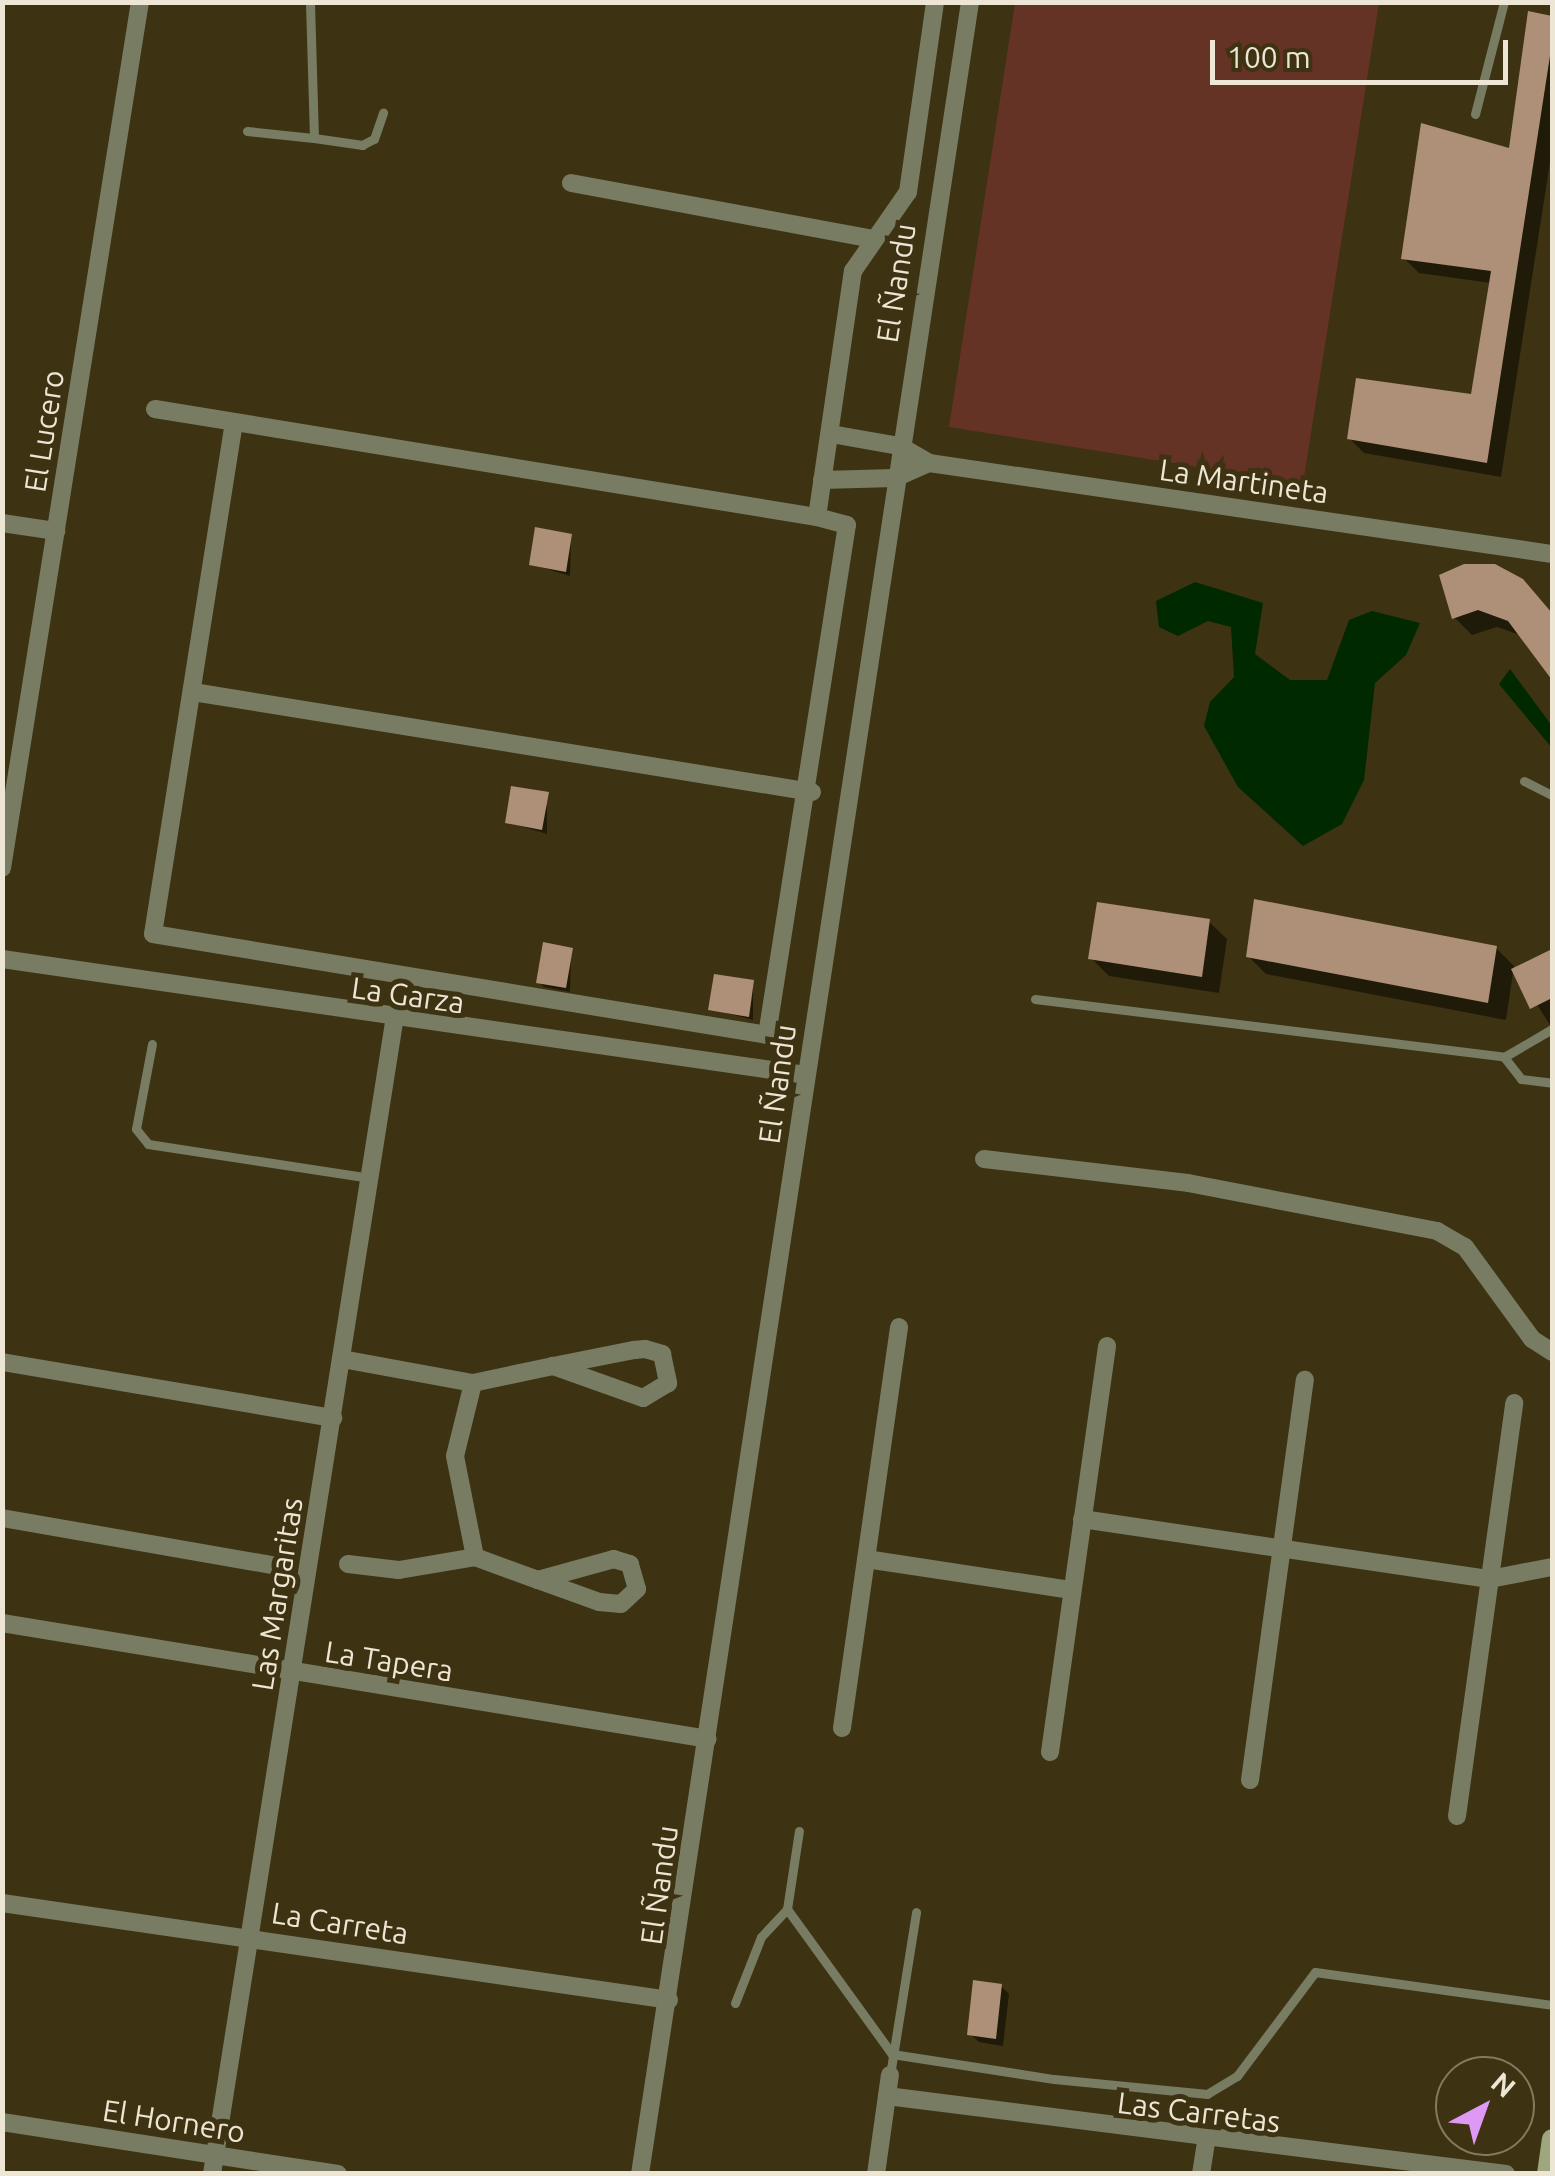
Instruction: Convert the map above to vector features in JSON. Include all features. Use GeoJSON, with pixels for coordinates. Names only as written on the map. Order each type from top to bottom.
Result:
{"type":"FeatureCollection","features":[{"type":"Feature","properties":{"kind":"street","name":"El Lucero"},"geometry":{"type":"LineString","coordinates":[[2,868],[140,2]]}},
{"type":"Feature","properties":{"kind":"street"},"geometry":{"type":"LineString","coordinates":[[818,517],[854,271],[908,192],[934,2]]}},
{"type":"Feature","properties":{"kind":"street","name":"El Ñandu"},"geometry":{"type":"LineString","coordinates":[[640,2174],[670,2000],[894,478],[970,2]]}},
{"type":"Feature","properties":{"kind":"street"},"geometry":{"type":"LineString","coordinates":[[571,183],[874,239]]}},
{"type":"Feature","properties":{"kind":"street"},"geometry":{"type":"LineString","coordinates":[[154,409],[234,422],[818,517],[848,525],[812,792],[767,1034],[153,934],[234,422]]}},
{"type":"Feature","properties":{"kind":"street"},"geometry":{"type":"LineString","coordinates":[[831,434],[900,446],[928,463]]}},
{"type":"Feature","properties":{"kind":"street"},"geometry":{"type":"LineString","coordinates":[[822,480],[894,478],[928,463]]}},
{"type":"Feature","properties":{"kind":"street","name":"La Martineta"},"geometry":{"type":"LineString","coordinates":[[928,463],[1552,554]]}},
{"type":"Feature","properties":{"kind":"street"},"geometry":{"type":"LineString","coordinates":[[2,523],[56,532]]}},
{"type":"Feature","properties":{"kind":"street"},"geometry":{"type":"LineString","coordinates":[[193,692],[812,792]]}},
{"type":"Feature","properties":{"kind":"street","name":"La Garza"},"geometry":{"type":"LineString","coordinates":[[2,959],[394,1022],[806,1075]]}},
{"type":"Feature","properties":{"kind":"street","name":"Las Margaritas"},"geometry":{"type":"LineString","coordinates":[[214,2164],[246,1937],[293,1673],[394,1022]]}},
{"type":"Feature","properties":{"kind":"street"},"geometry":{"type":"LineString","coordinates":[[984,1160],[1188,1183],[1437,1231],[1465,1247],[1532,1339],[1552,1352]]}},
{"type":"Feature","properties":{"kind":"street"},"geometry":{"type":"LineString","coordinates":[[842,1728],[898,1327]]}},
{"type":"Feature","properties":{"kind":"street"},"geometry":{"type":"LineString","coordinates":[[1050,1752],[1106,1346]]}},
{"type":"Feature","properties":{"kind":"street"},"geometry":{"type":"LineString","coordinates":[[342,1359],[473,1383],[553,1366],[645,1349],[662,1354],[668,1383],[643,1398],[553,1366]]}},
{"type":"Feature","properties":{"kind":"street"},"geometry":{"type":"LineString","coordinates":[[2,1362],[332,1418]]}},
{"type":"Feature","properties":{"kind":"street"},"geometry":{"type":"LineString","coordinates":[[1250,1780],[1305,1380]]}},
{"type":"Feature","properties":{"kind":"street"},"geometry":{"type":"LineString","coordinates":[[473,1383],[455,1456],[475,1557]]}},
{"type":"Feature","properties":{"kind":"street"},"geometry":{"type":"LineString","coordinates":[[1457,1816],[1514,1402]]}},
{"type":"Feature","properties":{"kind":"street"},"geometry":{"type":"LineString","coordinates":[[2,1518],[278,1566]]}},
{"type":"Feature","properties":{"kind":"street"},"geometry":{"type":"LineString","coordinates":[[1082,1519],[1490,1579],[1552,1567]]}},
{"type":"Feature","properties":{"kind":"street"},"geometry":{"type":"LineString","coordinates":[[348,1564],[399,1570],[475,1557],[538,1580],[621,1604],[637,1589],[630,1564],[614,1559],[538,1580]]}},
{"type":"Feature","properties":{"kind":"street"},"geometry":{"type":"LineString","coordinates":[[866,1560],[1072,1590]]}},
{"type":"Feature","properties":{"kind":"street","name":"La Tapera"},"geometry":{"type":"LineString","coordinates":[[2,1623],[708,1740]]}},
{"type":"Feature","properties":{"kind":"street","name":"La Carreta"},"geometry":{"type":"LineString","coordinates":[[2,1904],[670,2000]]}},
{"type":"Feature","properties":{"kind":"street"},"geometry":{"type":"LineString","coordinates":[[876,2174],[890,2075]]}},
{"type":"Feature","properties":{"kind":"street","name":"Las Carretas"},"geometry":{"type":"LineString","coordinates":[[886,2096],[1206,2142],[1506,2174]]}},
{"type":"Feature","properties":{"kind":"street","name":"El Hornero"},"geometry":{"type":"LineString","coordinates":[[2,2122],[214,2164],[338,2174]]}},
{"type":"Feature","properties":{"kind":"street"},"geometry":{"type":"LineString","coordinates":[[1547,2174],[1552,2140]]}},
{"type":"Feature","properties":{"kind":"street"},"geometry":{"type":"LineString","coordinates":[[1201,2174],[1206,2142]]}},
{"type":"Feature","properties":{"kind":"lane"},"geometry":{"type":"LineString","coordinates":[[310,2],[314,138]]}},
{"type":"Feature","properties":{"kind":"lane"},"geometry":{"type":"LineString","coordinates":[[1476,114],[1504,2]]}},
{"type":"Feature","properties":{"kind":"lane"},"geometry":{"type":"LineString","coordinates":[[246,131],[362,145],[374,139],[383,113]]}},
{"type":"Feature","properties":{"kind":"lane"},"geometry":{"type":"LineString","coordinates":[[1524,781],[1552,794]]}},
{"type":"Feature","properties":{"kind":"lane"},"geometry":{"type":"LineString","coordinates":[[1035,999],[1504,1057],[1552,1029]]}},
{"type":"Feature","properties":{"kind":"lane"},"geometry":{"type":"LineString","coordinates":[[152,1044],[136,1130],[148,1144],[370,1178]]}},
{"type":"Feature","properties":{"kind":"lane"},"geometry":{"type":"LineString","coordinates":[[1504,1057],[1521,1079],[1552,1083]]}},
{"type":"Feature","properties":{"kind":"lane"},"geometry":{"type":"LineString","coordinates":[[735,2003],[761,1937],[787,1909],[799,1831]]}},
{"type":"Feature","properties":{"kind":"lane"},"geometry":{"type":"LineString","coordinates":[[787,1909],[892,2054],[1195,2096],[1237,2076],[1315,1972],[1552,2005]]}},
{"type":"Feature","properties":{"kind":"lane"},"geometry":{"type":"LineString","coordinates":[[890,2075],[916,1912]]}},
{"type":"Feature","properties":{"kind":"shaded area"},"geometry":{"type":"Polygon","coordinates":[[[1015,3],[1379,3],[1303,484],[949,427],[1015,3]]]}},
{"type":"Feature","properties":{"kind":"shaded area"},"geometry":{"type":"Polygon","coordinates":[[[1195,582],[1263,603],[1255,654],[1290,680],[1327,680],[1349,620],[1372,611],[1420,623],[1406,655],[1375,683],[1364,780],[1342,824],[1303,846],[1238,787],[1204,726],[1210,702],[1234,677],[1231,627],[1208,621],[1178,636],[1159,627],[1156,601],[1195,582]]]}},
{"type":"Feature","properties":{"kind":"shaded area"},"geometry":{"type":"Polygon","coordinates":[[[1510,669],[1552,726],[1552,748],[1499,684],[1510,669]]]}},
{"type":"Feature","properties":{"kind":"building"},"geometry":{"type":"Polygon","coordinates":[[[1528,11],[1552,16],[1552,43],[1487,463],[1347,439],[1356,378],[1471,394],[1491,271],[1401,259],[1421,123],[1509,148],[1528,11]]]}},
{"type":"Feature","properties":{"kind":"building"},"geometry":{"type":"Polygon","coordinates":[[[535,527],[572,534],[566,572],[529,565],[535,527]]]}},
{"type":"Feature","properties":{"kind":"building"},"geometry":{"type":"Polygon","coordinates":[[[1464,564],[1495,564],[1523,579],[1552,613],[1552,680],[1508,621],[1478,610],[1452,619],[1439,575],[1464,564]]]}},
{"type":"Feature","properties":{"kind":"building"},"geometry":{"type":"Polygon","coordinates":[[[511,786],[549,792],[542,830],[505,823],[511,786]]]}},
{"type":"Feature","properties":{"kind":"building"},"geometry":{"type":"Polygon","coordinates":[[[1254,899],[1497,946],[1488,1003],[1246,957],[1254,899]]]}},
{"type":"Feature","properties":{"kind":"building"},"geometry":{"type":"Polygon","coordinates":[[[1097,902],[1210,919],[1202,977],[1088,959],[1097,902]]]}},
{"type":"Feature","properties":{"kind":"building"},"geometry":{"type":"Polygon","coordinates":[[[543,942],[573,948],[566,988],[536,983],[543,942]]]}},
{"type":"Feature","properties":{"kind":"building"},"geometry":{"type":"Polygon","coordinates":[[[1552,949],[1552,998],[1530,1009],[1511,969],[1552,949]]]}},
{"type":"Feature","properties":{"kind":"building"},"geometry":{"type":"Polygon","coordinates":[[[714,974],[754,980],[749,1017],[708,1010],[714,974]]]}},
{"type":"Feature","properties":{"kind":"building"},"geometry":{"type":"Polygon","coordinates":[[[973,1980],[1002,1984],[996,2039],[967,2035],[973,1980]]]}}]}
